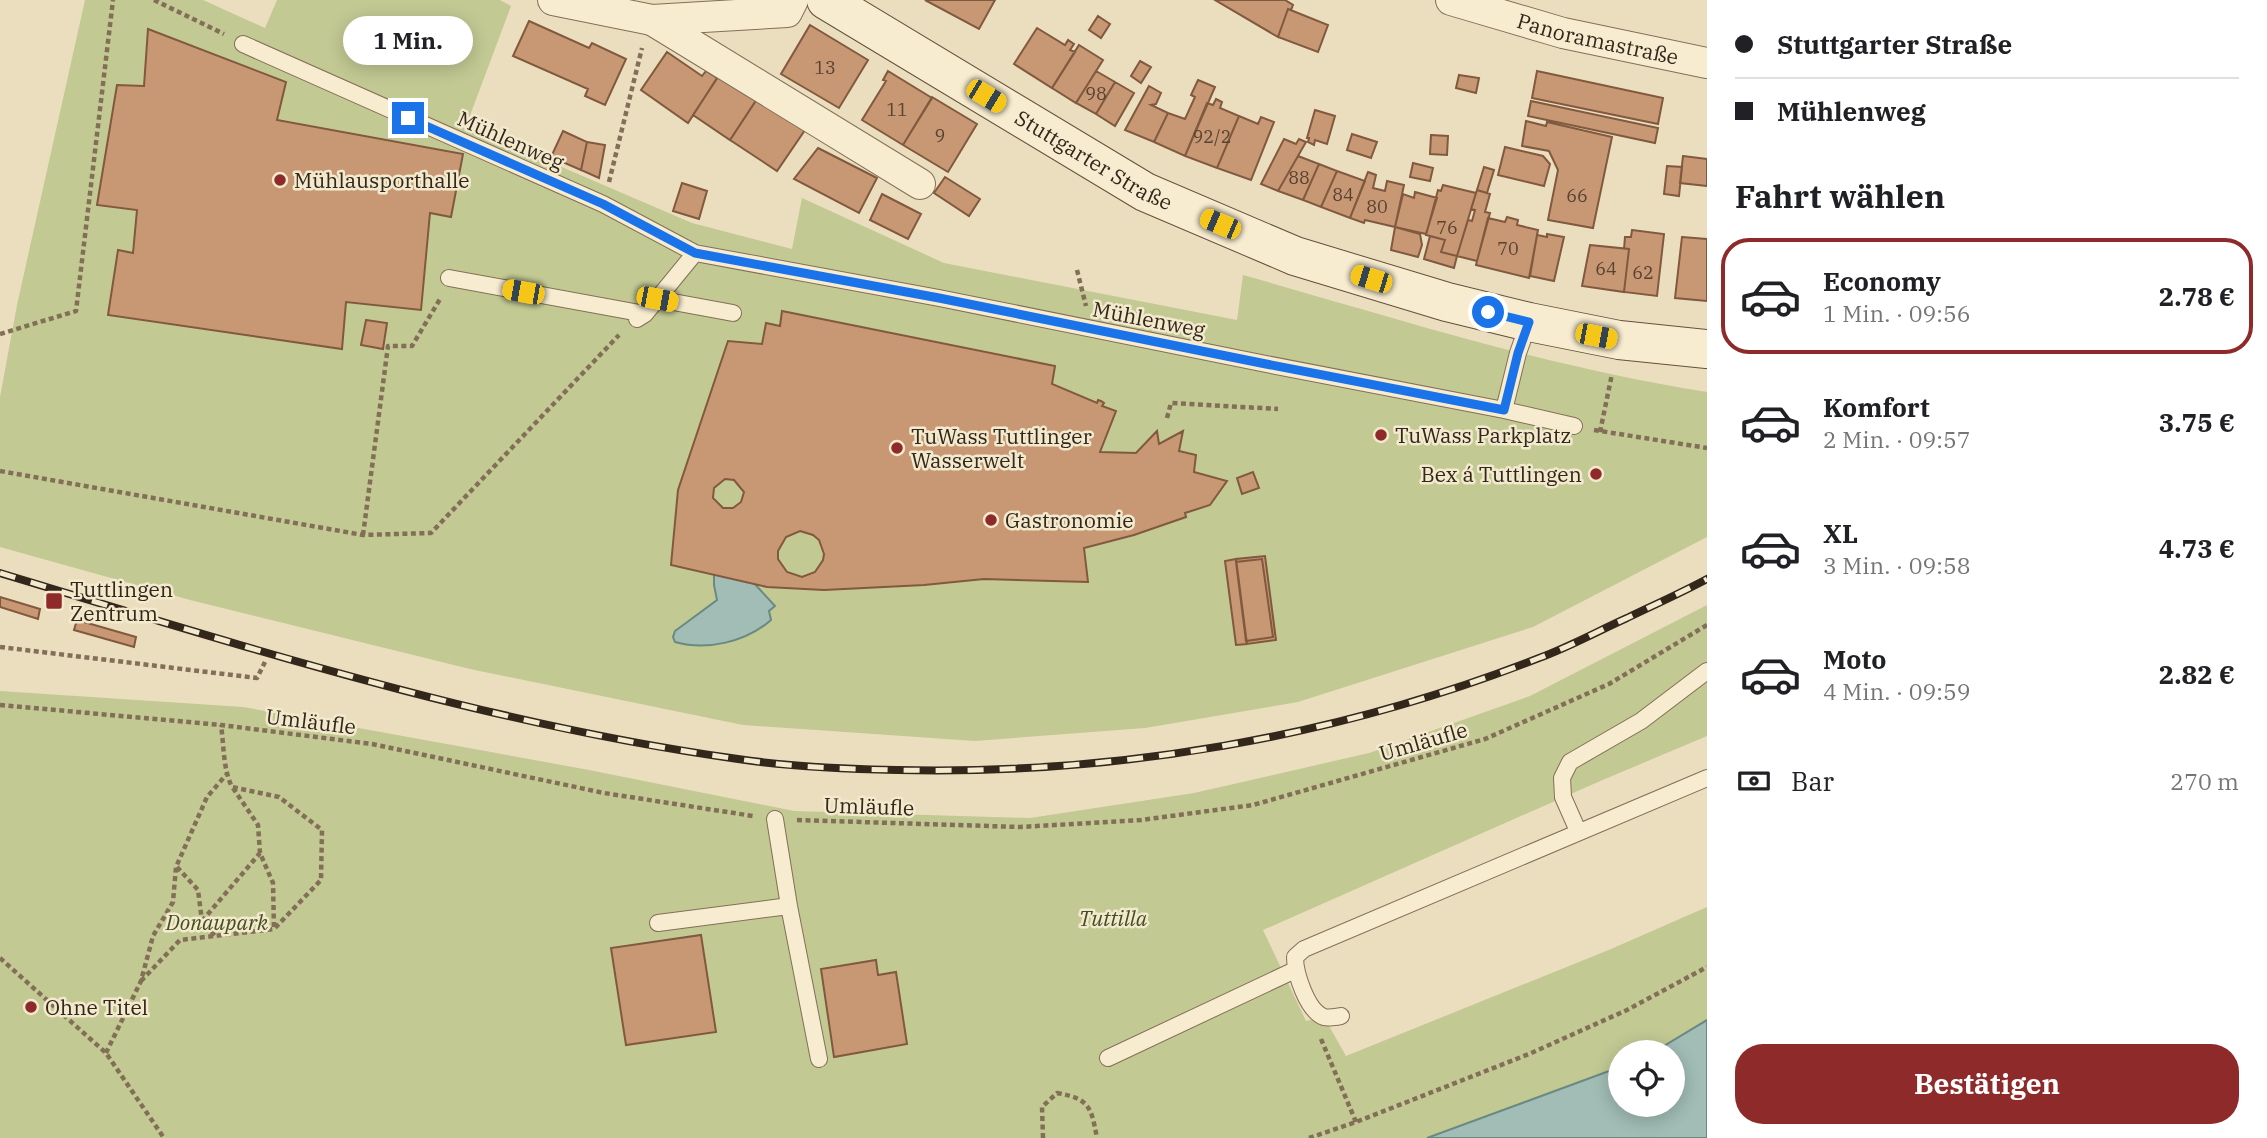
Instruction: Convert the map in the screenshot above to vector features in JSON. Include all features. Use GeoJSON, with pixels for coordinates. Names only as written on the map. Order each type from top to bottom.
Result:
{"type":"FeatureCollection","features":[{"type":"Feature","properties":{"kind":"main road","name":"Stuttgarter Straße"},"geometry":{"type":"LineString","coordinates":[[826,0],[1145,192],[1295,256],[1447,302],[1529,322],[1619,340],[1707,349]]}},
{"type":"Feature","properties":{"kind":"street"},"geometry":{"type":"LineString","coordinates":[[553,0],[655,22],[787,12],[793,0]]}},
{"type":"Feature","properties":{"kind":"street","name":"Panoramastraße"},"geometry":{"type":"LineString","coordinates":[[1451,0],[1563,33],[1707,63]]}},
{"type":"Feature","properties":{"kind":"street"},"geometry":{"type":"LineString","coordinates":[[655,22],[920,184]]}},
{"type":"Feature","properties":{"kind":"lane","name":"Mühlenweg"},"geometry":{"type":"LineString","coordinates":[[243,44],[603,204],[695,253],[939,298],[1574,426]]}},
{"type":"Feature","properties":{"kind":"lane"},"geometry":{"type":"LineString","coordinates":[[449,278],[639,318],[695,253]]}},
{"type":"Feature","properties":{"kind":"lane"},"geometry":{"type":"LineString","coordinates":[[657,299],[733,313]]}},
{"type":"Feature","properties":{"kind":"lane"},"geometry":{"type":"LineString","coordinates":[[1504,410],[1518,353],[1529,322]]}},
{"type":"Feature","properties":{"kind":"lane"},"geometry":{"type":"LineString","coordinates":[[1578,831],[1563,797],[1562,778],[1570,762],[1641,721],[1707,671]]}},
{"type":"Feature","properties":{"kind":"lane"},"geometry":{"type":"LineString","coordinates":[[1341,1016],[1324,1017],[1311,1007],[1295,970],[1294,957],[1304,949],[1707,778]]}},
{"type":"Feature","properties":{"kind":"lane"},"geometry":{"type":"LineString","coordinates":[[775,819],[819,1059]]}},
{"type":"Feature","properties":{"kind":"lane"},"geometry":{"type":"LineString","coordinates":[[658,923],[789,906]]}},
{"type":"Feature","properties":{"kind":"lane"},"geometry":{"type":"LineString","coordinates":[[1108,1058],[1295,970]]}},
{"type":"Feature","properties":{"kind":"path"},"geometry":{"type":"LineString","coordinates":[[0,334],[76,311],[113,0]]}},
{"type":"Feature","properties":{"kind":"path"},"geometry":{"type":"LineString","coordinates":[[154,0],[243,44]]}},
{"type":"Feature","properties":{"kind":"path"},"geometry":{"type":"LineString","coordinates":[[603,204],[643,43],[655,22]]}},
{"type":"Feature","properties":{"kind":"path"},"geometry":{"type":"LineString","coordinates":[[1077,270],[1086,300],[1086,328]]}},
{"type":"Feature","properties":{"kind":"path"},"geometry":{"type":"LineString","coordinates":[[363,535],[388,346],[412,346],[434,312],[449,278]]}},
{"type":"Feature","properties":{"kind":"path"},"geometry":{"type":"LineString","coordinates":[[0,471],[363,535],[431,533],[639,318]]}},
{"type":"Feature","properties":{"kind":"path"},"geometry":{"type":"LineString","coordinates":[[1600,432],[1619,340]]}},
{"type":"Feature","properties":{"kind":"path"},"geometry":{"type":"LineString","coordinates":[[1167,418],[1171,403],[1278,409]]}},
{"type":"Feature","properties":{"kind":"path"},"geometry":{"type":"LineString","coordinates":[[1574,426],[1707,448]]}},
{"type":"Feature","properties":{"kind":"path","name":"Umläufle"},"geometry":{"type":"LineString","coordinates":[[0,705],[221,726],[372,744],[604,793],[775,819],[1020,827],[1141,820],[1253,805],[1485,739],[1609,684],[1707,625]]}},
{"type":"Feature","properties":{"kind":"path"},"geometry":{"type":"LineString","coordinates":[[0,647],[257,678],[265,662]]}},
{"type":"Feature","properties":{"kind":"path"},"geometry":{"type":"LineString","coordinates":[[221,726],[226,775],[258,825],[260,853],[273,883],[274,929]]}},
{"type":"Feature","properties":{"kind":"path"},"geometry":{"type":"LineString","coordinates":[[106,1053],[141,981],[153,936],[173,902],[176,867],[207,797],[226,775]]}},
{"type":"Feature","properties":{"kind":"path"},"geometry":{"type":"LineString","coordinates":[[141,981],[180,940],[274,929],[321,880],[322,830],[279,797],[232,787]]}},
{"type":"Feature","properties":{"kind":"path"},"geometry":{"type":"LineString","coordinates":[[202,920],[260,853]]}},
{"type":"Feature","properties":{"kind":"path"},"geometry":{"type":"LineString","coordinates":[[176,867],[198,890],[202,920],[216,937]]}},
{"type":"Feature","properties":{"kind":"path"},"geometry":{"type":"LineString","coordinates":[[0,958],[106,1053],[164,1138]]}},
{"type":"Feature","properties":{"kind":"path"},"geometry":{"type":"LineString","coordinates":[[1309,1138],[1529,1054],[1628,1010],[1707,967]]}},
{"type":"Feature","properties":{"kind":"path"},"geometry":{"type":"LineString","coordinates":[[1324,1017],[1321,1040],[1356,1122]]}},
{"type":"Feature","properties":{"kind":"path"},"geometry":{"type":"LineString","coordinates":[[1043,1138],[1042,1107],[1057,1093],[1078,1097],[1091,1111],[1097,1138]]}},
{"type":"Feature","properties":{"kind":"green space"},"geometry":{"type":"Polygon","coordinates":[[[85,0],[203,0],[265,28],[277,0],[500,0],[511,6],[466,126],[692,223],[792,249],[802,198],[944,263],[1237,320],[1243,275],[1532,356],[1707,392],[1707,537],[1533,627],[1298,702],[1145,728],[975,741],[743,725],[470,669],[190,600],[0,547],[0,397],[17,305],[85,0]]]}},
{"type":"Feature","properties":{"kind":"green space","name":"Donaupark"},"geometry":{"type":"Polygon","coordinates":[[[1707,605],[1707,736],[1263,930],[1306,1021],[1324,1017],[1346,1056],[1611,949],[1707,907],[1707,1020],[1674,1040],[1608,1040],[1608,1071],[1427,1138],[0,1138],[0,691],[243,707],[589,770],[794,811],[1030,818],[1194,793],[1369,753],[1530,696],[1707,605]]]}},
{"type":"Feature","properties":{"kind":"water"},"geometry":{"type":"Polygon","coordinates":[[[714,570],[752,581],[775,606],[769,611],[771,620],[750,634],[726,643],[687,645],[675,642],[675,631],[717,600],[714,570]]]}},
{"type":"Feature","properties":{"kind":"water"},"geometry":{"type":"Polygon","coordinates":[[[1707,1020],[1707,1138],[1427,1138],[1608,1071],[1608,1117],[1685,1117],[1685,1040],[1674,1040],[1707,1020]]]}},
{"type":"Feature","properties":{"kind":"building"},"geometry":{"type":"Polygon","coordinates":[[[925,0],[995,0],[979,29],[925,0]]]}},
{"type":"Feature","properties":{"kind":"building"},"geometry":{"type":"Polygon","coordinates":[[[1215,0],[1285,0],[1293,5],[1291,10],[1288,9],[1278,37],[1215,0]]]}},
{"type":"Feature","properties":{"kind":"building"},"geometry":{"type":"Polygon","coordinates":[[[1288,9],[1328,25],[1318,52],[1278,37],[1288,9]]]}},
{"type":"Feature","properties":{"kind":"building"},"geometry":{"type":"Polygon","coordinates":[[[1098,16],[1110,24],[1101,38],[1089,30],[1098,16]]]}},
{"type":"Feature","properties":{"kind":"building"},"geometry":{"type":"Polygon","coordinates":[[[529,21],[589,48],[592,43],[626,59],[605,105],[585,96],[588,89],[513,56],[529,21]]]}},
{"type":"Feature","properties":{"kind":"building"},"geometry":{"type":"Polygon","coordinates":[[[810,25],[868,60],[839,108],[781,74],[810,25]]]}},
{"type":"Feature","properties":{"kind":"building"},"geometry":{"type":"Polygon","coordinates":[[[1037,28],[1065,45],[1068,40],[1074,44],[1070,50],[1075,52],[1052,88],[1014,64],[1037,28]]]}},
{"type":"Feature","properties":{"kind":"building","name":"Mühlausporthalle"},"geometry":{"type":"Polygon","coordinates":[[[148,29],[286,82],[277,120],[463,154],[451,217],[430,213],[421,310],[346,302],[342,349],[108,315],[118,250],[133,253],[137,210],[97,205],[117,85],[144,86],[148,29]]]}},
{"type":"Feature","properties":{"kind":"building"},"geometry":{"type":"Polygon","coordinates":[[[1079,45],[1103,60],[1076,103],[1052,88],[1079,45]]]}},
{"type":"Feature","properties":{"kind":"building"},"geometry":{"type":"Polygon","coordinates":[[[667,52],[702,76],[706,71],[717,78],[688,123],[641,90],[667,52]]]}},
{"type":"Feature","properties":{"kind":"building"},"geometry":{"type":"Polygon","coordinates":[[[1140,61],[1151,67],[1141,83],[1131,76],[1140,61]]]}},
{"type":"Feature","properties":{"kind":"building"},"geometry":{"type":"Polygon","coordinates":[[[888,71],[932,98],[903,145],[862,120],[886,81],[883,80],[888,71]]]}},
{"type":"Feature","properties":{"kind":"building"},"geometry":{"type":"Polygon","coordinates":[[[1096,71],[1115,82],[1096,114],[1076,103],[1096,71]]]}},
{"type":"Feature","properties":{"kind":"building"},"geometry":{"type":"Polygon","coordinates":[[[1537,71],[1663,98],[1658,124],[1532,98],[1537,71]]]}},
{"type":"Feature","properties":{"kind":"building"},"geometry":{"type":"Polygon","coordinates":[[[720,74],[757,99],[730,140],[693,115],[720,74]]]}},
{"type":"Feature","properties":{"kind":"building"},"geometry":{"type":"Polygon","coordinates":[[[1459,75],[1479,78],[1476,93],[1456,88],[1459,75]]]}},
{"type":"Feature","properties":{"kind":"building"},"geometry":{"type":"Polygon","coordinates":[[[1198,80],[1215,87],[1185,156],[1154,142],[1168,113],[1185,119],[1195,97],[1191,95],[1198,80]]]}},
{"type":"Feature","properties":{"kind":"building"},"geometry":{"type":"Polygon","coordinates":[[[1115,82],[1134,93],[1115,126],[1096,114],[1115,82]]]}},
{"type":"Feature","properties":{"kind":"building"},"geometry":{"type":"Polygon","coordinates":[[[1149,86],[1161,93],[1156,104],[1151,105],[1168,113],[1154,142],[1125,130],[1149,86]]]}},
{"type":"Feature","properties":{"kind":"building"},"geometry":{"type":"Polygon","coordinates":[[[932,97],[977,124],[948,172],[903,145],[932,97]]]}},
{"type":"Feature","properties":{"kind":"building"},"geometry":{"type":"Polygon","coordinates":[[[757,99],[805,130],[777,171],[730,140],[757,99]]]}},
{"type":"Feature","properties":{"kind":"building"},"geometry":{"type":"Polygon","coordinates":[[[1216,99],[1222,102],[1220,108],[1239,116],[1217,168],[1185,156],[1207,103],[1213,105],[1216,99]]]}},
{"type":"Feature","properties":{"kind":"building"},"geometry":{"type":"Polygon","coordinates":[[[1531,101],[1658,128],[1655,143],[1528,116],[1531,101]]]}},
{"type":"Feature","properties":{"kind":"building"},"geometry":{"type":"Polygon","coordinates":[[[1315,110],[1335,116],[1327,144],[1315,140],[1314,145],[1308,142],[1315,110]]]}},
{"type":"Feature","properties":{"kind":"building"},"geometry":{"type":"Polygon","coordinates":[[[1239,116],[1258,124],[1261,117],[1274,122],[1251,180],[1217,168],[1239,116]]]}},
{"type":"Feature","properties":{"kind":"building"},"geometry":{"type":"Polygon","coordinates":[[[1526,121],[1546,126],[1547,122],[1612,137],[1593,228],[1548,220],[1558,170],[1549,151],[1522,146],[1526,121]]]}},
{"type":"Feature","properties":{"kind":"building"},"geometry":{"type":"Polygon","coordinates":[[[563,131],[587,142],[581,170],[551,157],[563,131]]]}},
{"type":"Feature","properties":{"kind":"building"},"geometry":{"type":"Polygon","coordinates":[[[1352,134],[1377,142],[1371,158],[1347,150],[1352,134]]]}},
{"type":"Feature","properties":{"kind":"building"},"geometry":{"type":"Polygon","coordinates":[[[1431,135],[1448,136],[1447,155],[1430,154],[1431,135]]]}},
{"type":"Feature","properties":{"kind":"building"},"geometry":{"type":"Polygon","coordinates":[[[1284,139],[1296,144],[1299,139],[1306,142],[1278,191],[1261,184],[1284,139]]]}},
{"type":"Feature","properties":{"kind":"building"},"geometry":{"type":"Polygon","coordinates":[[[587,142],[605,145],[599,178],[581,170],[587,142]]]}},
{"type":"Feature","properties":{"kind":"building"},"geometry":{"type":"Polygon","coordinates":[[[1505,147],[1543,156],[1550,164],[1544,186],[1498,175],[1505,147]]]}},
{"type":"Feature","properties":{"kind":"building"},"geometry":{"type":"Polygon","coordinates":[[[818,148],[877,178],[859,213],[794,179],[818,148]]]}},
{"type":"Feature","properties":{"kind":"building"},"geometry":{"type":"Polygon","coordinates":[[[1298,156],[1319,164],[1303,200],[1278,191],[1298,156]]]}},
{"type":"Feature","properties":{"kind":"building"},"geometry":{"type":"Polygon","coordinates":[[[1683,156],[1707,159],[1707,186],[1680,183],[1683,156]]]}},
{"type":"Feature","properties":{"kind":"building"},"geometry":{"type":"Polygon","coordinates":[[[1413,163],[1433,168],[1430,181],[1410,177],[1413,163]]]}},
{"type":"Feature","properties":{"kind":"building"},"geometry":{"type":"Polygon","coordinates":[[[1319,164],[1337,171],[1321,207],[1303,200],[1319,164]]]}},
{"type":"Feature","properties":{"kind":"building"},"geometry":{"type":"Polygon","coordinates":[[[1667,166],[1682,167],[1679,196],[1664,194],[1667,166]]]}},
{"type":"Feature","properties":{"kind":"building"},"geometry":{"type":"Polygon","coordinates":[[[1484,167],[1494,170],[1487,193],[1477,190],[1484,167]]]}},
{"type":"Feature","properties":{"kind":"building"},"geometry":{"type":"Polygon","coordinates":[[[1337,171],[1365,181],[1350,218],[1321,207],[1337,171]]]}},
{"type":"Feature","properties":{"kind":"building"},"geometry":{"type":"Polygon","coordinates":[[[1368,172],[1376,175],[1373,188],[1385,191],[1387,181],[1404,185],[1395,227],[1365,220],[1364,223],[1350,218],[1368,172]]]}},
{"type":"Feature","properties":{"kind":"building"},"geometry":{"type":"Polygon","coordinates":[[[945,177],[980,199],[969,216],[934,193],[945,177]]]}},
{"type":"Feature","properties":{"kind":"building"},"geometry":{"type":"Polygon","coordinates":[[[682,183],[707,191],[699,219],[673,211],[682,183]]]}},
{"type":"Feature","properties":{"kind":"building"},"geometry":{"type":"Polygon","coordinates":[[[1443,185],[1476,193],[1457,256],[1441,252],[1445,240],[1426,235],[1438,190],[1441,191],[1443,185]]]}},
{"type":"Feature","properties":{"kind":"building"},"geometry":{"type":"Polygon","coordinates":[[[1477,190],[1490,194],[1485,212],[1490,213],[1477,261],[1457,256],[1468,220],[1472,221],[1475,210],[1471,209],[1477,190]]]}},
{"type":"Feature","properties":{"kind":"building"},"geometry":{"type":"Polygon","coordinates":[[[1415,192],[1437,198],[1426,234],[1395,227],[1403,194],[1414,198],[1415,192]]]}},
{"type":"Feature","properties":{"kind":"building"},"geometry":{"type":"Polygon","coordinates":[[[882,194],[921,214],[908,239],[870,220],[882,194]]]}},
{"type":"Feature","properties":{"kind":"building"},"geometry":{"type":"Polygon","coordinates":[[[1507,217],[1518,220],[1517,225],[1538,230],[1529,278],[1476,265],[1488,218],[1505,222],[1507,217]]]}},
{"type":"Feature","properties":{"kind":"building"},"geometry":{"type":"Polygon","coordinates":[[[1395,227],[1420,234],[1422,245],[1418,257],[1391,250],[1395,227]]]}},
{"type":"Feature","properties":{"kind":"building"},"geometry":{"type":"Polygon","coordinates":[[[1632,230],[1664,234],[1657,296],[1624,292],[1629,249],[1624,249],[1625,237],[1631,237],[1632,230]]]}},
{"type":"Feature","properties":{"kind":"building"},"geometry":{"type":"Polygon","coordinates":[[[1547,234],[1564,237],[1554,281],[1530,276],[1537,235],[1547,237],[1547,234]]]}},
{"type":"Feature","properties":{"kind":"building"},"geometry":{"type":"Polygon","coordinates":[[[1430,236],[1445,240],[1441,252],[1457,256],[1454,268],[1424,259],[1430,236]]]}},
{"type":"Feature","properties":{"kind":"building"},"geometry":{"type":"Polygon","coordinates":[[[1682,237],[1707,239],[1707,301],[1675,298],[1682,237]]]}},
{"type":"Feature","properties":{"kind":"building"},"geometry":{"type":"Polygon","coordinates":[[[1590,245],[1629,249],[1624,292],[1582,286],[1590,245]]]}},
{"type":"Feature","properties":{"kind":"building","name":"TuWass Tuttlinger Wasserwelt"},"geometry":{"type":"Polygon","coordinates":[[[782,311],[1055,366],[1052,384],[1097,403],[1098,400],[1101,401],[1104,403],[1102,406],[1116,411],[1100,452],[1136,453],[1157,431],[1159,444],[1183,431],[1179,451],[1196,455],[1194,472],[1227,481],[1210,505],[1185,513],[1186,517],[1134,535],[1084,548],[1088,582],[984,579],[824,590],[767,587],[671,565],[678,490],[728,341],[762,344],[766,323],[780,326],[782,311]],[[725,479],[714,488],[713,498],[723,508],[733,508],[741,502],[744,492],[734,480],[725,479]],[[800,531],[786,537],[778,551],[778,559],[787,572],[802,577],[815,572],[824,554],[819,540],[800,531]]]}},
{"type":"Feature","properties":{"kind":"building"},"geometry":{"type":"Polygon","coordinates":[[[366,320],[387,323],[383,349],[361,345],[366,320]]]}},
{"type":"Feature","properties":{"kind":"building"},"geometry":{"type":"Polygon","coordinates":[[[1253,472],[1259,488],[1242,494],[1237,478],[1253,472]]]}},
{"type":"Feature","properties":{"kind":"building"},"geometry":{"type":"Polygon","coordinates":[[[1265,556],[1276,640],[1247,644],[1246,641],[1273,637],[1262,559],[1236,562],[1236,559],[1265,556]]]}},
{"type":"Feature","properties":{"kind":"building"},"geometry":{"type":"Polygon","coordinates":[[[1236,559],[1247,644],[1236,645],[1225,561],[1236,559]]]}},
{"type":"Feature","properties":{"kind":"building"},"geometry":{"type":"Polygon","coordinates":[[[1262,559],[1273,637],[1246,641],[1236,562],[1262,559]]]}},
{"type":"Feature","properties":{"kind":"building"},"geometry":{"type":"Polygon","coordinates":[[[0,597],[40,609],[38,619],[0,607],[0,597]]]}},
{"type":"Feature","properties":{"kind":"building"},"geometry":{"type":"Polygon","coordinates":[[[77,620],[136,637],[134,647],[74,630],[77,620]]]}},
{"type":"Feature","properties":{"kind":"building"},"geometry":{"type":"Polygon","coordinates":[[[701,935],[716,1032],[626,1045],[611,948],[701,935]]]}},
{"type":"Feature","properties":{"kind":"building"},"geometry":{"type":"Polygon","coordinates":[[[876,960],[878,975],[896,972],[907,1044],[834,1057],[821,969],[876,960]]]}},
{"type":"Feature","properties":{"kind":"railway"},"geometry":{"type":"LineString","coordinates":[[0,573],[274,655],[457,704],[550,725],[644,744],[758,762],[897,770],[1061,766],[1142,758],[1304,730],[1462,686],[1539,658],[1707,579]]}},
{"type":"Feature","properties":{"kind":"place","name":"Mühlausporthalle"},"geometry":{"type":"Point","coordinates":[280,180]}},
{"type":"Feature","properties":{"kind":"place","name":"TuWass Parkplatz"},"geometry":{"type":"Point","coordinates":[1381,435]}},
{"type":"Feature","properties":{"kind":"place","name":"TuWass Tuttlinger Wasserwelt"},"geometry":{"type":"Point","coordinates":[897,448]}},
{"type":"Feature","properties":{"kind":"place","name":"Bex á Tuttlingen"},"geometry":{"type":"Point","coordinates":[1596,474]}},
{"type":"Feature","properties":{"kind":"place","name":"Gastronomie"},"geometry":{"type":"Point","coordinates":[991,520]}},
{"type":"Feature","properties":{"kind":"place","name":"Tuttlingen Zentrum"},"geometry":{"type":"Point","coordinates":[54,601]}},
{"type":"Feature","properties":{"kind":"place","name":"Ohne Titel"},"geometry":{"type":"Point","coordinates":[31,1007]}},
{"type":"Feature","properties":{"kind":"route"},"geometry":{"type":"LineString","coordinates":[[408,118],[603,204],[695,253],[939,298],[1504,410],[1518,353],[1529,322],[1488,312]]}},
{"type":"Feature","properties":{"kind":"park label","name":"Tuttilla"},"geometry":{"type":"Point","coordinates":[1113,918]}}]}
